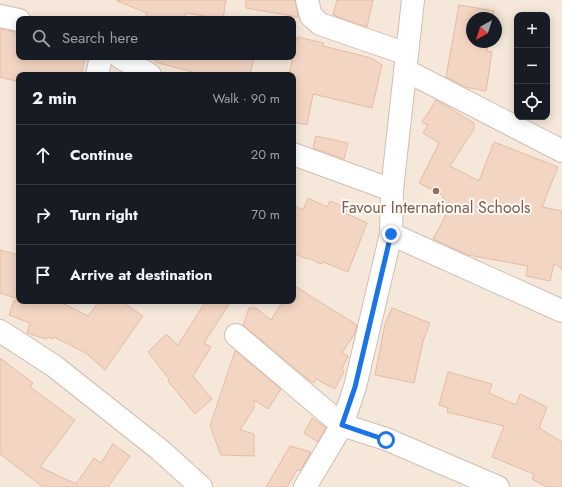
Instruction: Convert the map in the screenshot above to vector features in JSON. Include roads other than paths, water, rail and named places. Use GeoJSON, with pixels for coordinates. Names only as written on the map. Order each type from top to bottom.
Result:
{"type":"FeatureCollection","features":[{"type":"Feature","properties":{"kind":"street"},"geometry":{"type":"LineString","coordinates":[[307,0],[311,16],[320,24],[406,62],[562,151]]}},
{"type":"Feature","properties":{"kind":"street"},"geometry":{"type":"LineString","coordinates":[[305,487],[342,425],[355,387],[391,234],[392,190],[413,0]]}},
{"type":"Feature","properties":{"kind":"street"},"geometry":{"type":"LineString","coordinates":[[0,16],[16,19]]}},
{"type":"Feature","properties":{"kind":"street"},"geometry":{"type":"LineString","coordinates":[[98,72],[100,60]]}},
{"type":"Feature","properties":{"kind":"street"},"geometry":{"type":"LineString","coordinates":[[125,60],[145,72]]}},
{"type":"Feature","properties":{"kind":"street"},"geometry":{"type":"LineString","coordinates":[[296,155],[392,190]]}},
{"type":"Feature","properties":{"kind":"street"},"geometry":{"type":"LineString","coordinates":[[391,234],[562,311]]}},
{"type":"Feature","properties":{"kind":"street"},"geometry":{"type":"LineString","coordinates":[[0,331],[54,366],[160,450],[201,487]]}},
{"type":"Feature","properties":{"kind":"street"},"geometry":{"type":"LineString","coordinates":[[236,335],[342,425],[386,440],[498,487]]}},
{"type":"Feature","properties":{"kind":"place","name":"Favour International Schools"},"geometry":{"type":"Point","coordinates":[436,191]}}]}
